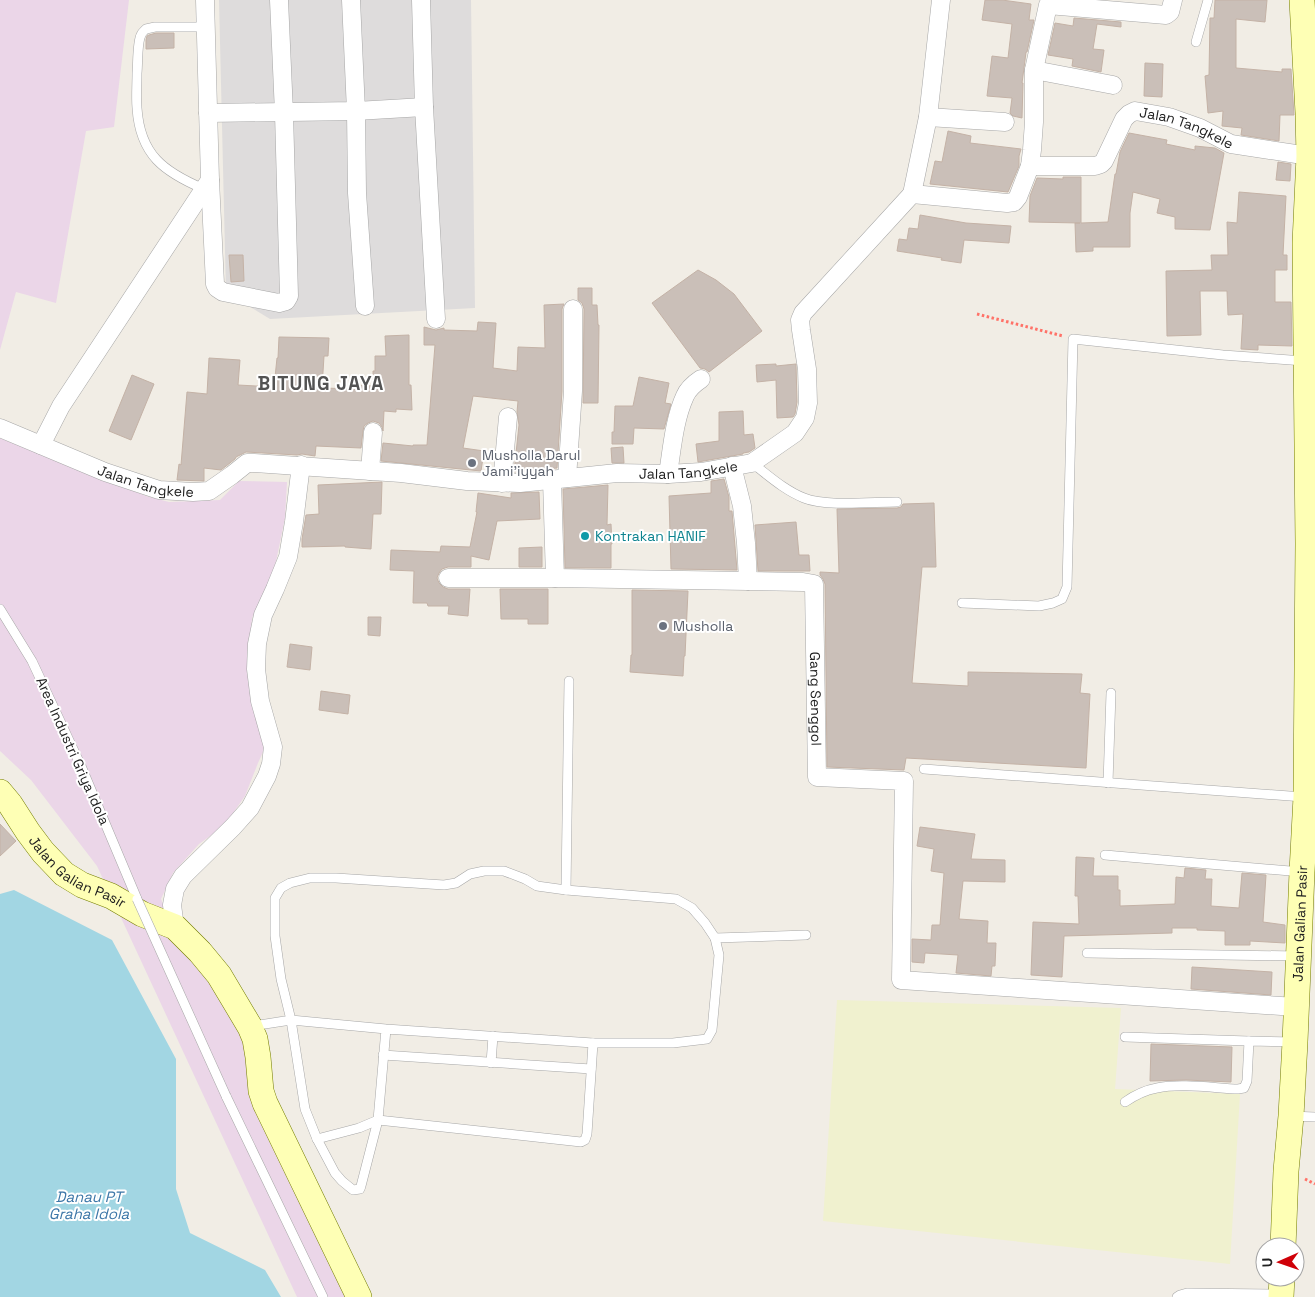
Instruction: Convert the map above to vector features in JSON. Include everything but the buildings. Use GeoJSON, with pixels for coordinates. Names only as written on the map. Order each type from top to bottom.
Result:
{"type":"FeatureCollection","features":[{"type":"Feature","properties":{"kind":"street"},"geometry":{"type":"LineString","coordinates":[[205,0],[208,113],[207,185],[215,284],[223,292],[279,304],[286,301],[288,296],[284,113],[279,0]]}},
{"type":"Feature","properties":{"kind":"street"},"geometry":{"type":"LineString","coordinates":[[351,0],[356,111],[357,194],[365,306]]}},
{"type":"Feature","properties":{"kind":"street"},"geometry":{"type":"LineString","coordinates":[[421,0],[424,107],[436,319]]}},
{"type":"Feature","properties":{"kind":"street"},"geometry":{"type":"LineString","coordinates":[[942,0],[928,117],[912,194],[1007,203],[1014,202],[1018,197],[1030,166],[1034,122],[1034,70],[1048,2],[1166,15],[1170,12],[1173,0]]}},
{"type":"Feature","properties":{"kind":"street","name":"Jalan Galian Pasir"},"geometry":{"type":"LineString","coordinates":[[1283,1237],[1286,1171],[1303,1116],[1295,1042],[1298,956],[1307,858],[1306,798],[1311,681],[1312,544],[1307,361],[1310,243],[1309,156],[1312,113],[1310,63],[1302,0]]}},
{"type":"Feature","properties":{"kind":"street"},"geometry":{"type":"LineString","coordinates":[[1034,70],[1113,85]]}},
{"type":"Feature","properties":{"kind":"street"},"geometry":{"type":"LineString","coordinates":[[208,113],[284,113],[424,107]]}},
{"type":"Feature","properties":{"kind":"street","name":"Jalan Tangkele"},"geometry":{"type":"LineString","coordinates":[[1030,166],[1095,166],[1101,164],[1124,119],[1135,111],[1169,116],[1200,128],[1231,144],[1309,156]]}},
{"type":"Feature","properties":{"kind":"street"},"geometry":{"type":"LineString","coordinates":[[928,117],[1005,122]]}},
{"type":"Feature","properties":{"kind":"street"},"geometry":{"type":"LineString","coordinates":[[41,444],[61,406],[207,185]]}},
{"type":"Feature","properties":{"kind":"street","name":"Jalan Tangkele"},"geometry":{"type":"LineString","coordinates":[[0,428],[105,472],[144,486],[175,492],[209,491],[247,463],[301,465],[467,481],[520,483],[617,474],[701,472],[752,462],[795,434],[805,418],[808,403],[807,369],[800,320],[803,313],[912,194]]}},
{"type":"Feature","properties":{"kind":"street"},"geometry":{"type":"LineString","coordinates":[[555,578],[559,479],[573,391],[573,309]]}},
{"type":"Feature","properties":{"kind":"street"},"geometry":{"type":"LineString","coordinates":[[668,474],[678,416],[686,394],[701,379]]}},
{"type":"Feature","properties":{"kind":"street"},"geometry":{"type":"LineString","coordinates":[[502,483],[508,417]]}},
{"type":"Feature","properties":{"kind":"street"},"geometry":{"type":"LineString","coordinates":[[370,471],[373,432]]}},
{"type":"Feature","properties":{"kind":"street"},"geometry":{"type":"LineString","coordinates":[[301,465],[288,558],[262,615],[257,644],[256,669],[260,701],[273,747],[271,764],[267,776],[250,808],[183,876],[175,890],[172,905],[174,927],[200,952],[219,975],[250,1027],[255,1039],[261,1091],[265,1103],[359,1297]]}},
{"type":"Feature","properties":{"kind":"street"},"geometry":{"type":"LineString","coordinates":[[732,466],[742,506],[748,581]]}},
{"type":"Feature","properties":{"kind":"street","name":"Gang Senggol"},"geometry":{"type":"LineString","coordinates":[[448,578],[748,581],[814,584],[817,777],[904,781],[901,980],[1296,1007]]}},
{"type":"Feature","properties":{"kind":"street","name":"Jalan Galian Pasir"},"geometry":{"type":"LineString","coordinates":[[0,792],[43,852],[64,874],[82,885],[111,896],[142,914],[174,927]]}},
{"type":"Feature","properties":{"kind":"lane"},"geometry":{"type":"LineString","coordinates":[[1196,42],[1208,0]]}},
{"type":"Feature","properties":{"kind":"lane"},"geometry":{"type":"LineString","coordinates":[[205,26],[155,27],[146,29],[141,35],[138,58],[137,108],[141,133],[147,149],[158,162],[187,182],[207,185]]}},
{"type":"Feature","properties":{"kind":"lane"},"geometry":{"type":"LineString","coordinates":[[962,603],[1039,606],[1062,599],[1067,587],[1073,339],[1223,355],[1307,361]]}},
{"type":"Feature","properties":{"kind":"lane"},"geometry":{"type":"LineString","coordinates":[[752,462],[774,480],[804,499],[829,503],[897,502]]}},
{"type":"Feature","properties":{"kind":"lane","name":"Area Industri Griya Idola"},"geometry":{"type":"LineString","coordinates":[[0,609],[32,661],[81,766],[137,899],[226,1096],[323,1297]]}},
{"type":"Feature","properties":{"kind":"lane"},"geometry":{"type":"LineString","coordinates":[[566,890],[568,681]]}},
{"type":"Feature","properties":{"kind":"lane"},"geometry":{"type":"LineString","coordinates":[[1108,783],[1111,693]]}},
{"type":"Feature","properties":{"kind":"lane"},"geometry":{"type":"LineString","coordinates":[[924,769],[1306,798]]}},
{"type":"Feature","properties":{"kind":"lane"},"geometry":{"type":"LineString","coordinates":[[1105,855],[1307,858]]}},
{"type":"Feature","properties":{"kind":"lane"},"geometry":{"type":"LineString","coordinates":[[250,1027],[292,1020],[386,1029],[593,1044],[673,1043],[707,1039],[712,1030],[719,955],[715,938],[692,908],[676,899],[537,886],[504,871],[484,871],[470,874],[456,883],[444,885],[310,878],[290,883],[281,888],[275,898],[274,936],[281,979],[292,1020],[305,1109],[317,1139],[335,1173],[353,1190],[360,1189],[378,1120],[386,1029]]}},
{"type":"Feature","properties":{"kind":"lane"},"geometry":{"type":"LineString","coordinates":[[715,938],[806,935]]}},
{"type":"Feature","properties":{"kind":"lane"},"geometry":{"type":"LineString","coordinates":[[1087,954],[1298,956]]}},
{"type":"Feature","properties":{"kind":"lane"},"geometry":{"type":"LineString","coordinates":[[491,1063],[493,1036]]}},
{"type":"Feature","properties":{"kind":"lane"},"geometry":{"type":"LineString","coordinates":[[1125,1037],[1295,1042]]}},
{"type":"Feature","properties":{"kind":"lane"},"geometry":{"type":"LineString","coordinates":[[1125,1102],[1139,1094],[1157,1088],[1174,1086],[1244,1088],[1247,1081],[1249,1041]]}},
{"type":"Feature","properties":{"kind":"lane"},"geometry":{"type":"LineString","coordinates":[[317,1139],[359,1128],[378,1120],[580,1142],[585,1140],[587,1134],[593,1044]]}},
{"type":"Feature","properties":{"kind":"lane"},"geometry":{"type":"LineString","coordinates":[[383,1055],[591,1069]]}},
{"type":"Feature","properties":{"kind":"lane"},"geometry":{"type":"LineString","coordinates":[[1177,1297],[1187,1293],[1281,1289]]}},
{"type":"Feature","properties":{"kind":"path"},"geometry":{"type":"LineString","coordinates":[[977,314],[1073,339]]}},
{"type":"Feature","properties":{"kind":"shaded area"},"geometry":{"type":"Polygon","coordinates":[[[0,0],[129,0],[114,127],[86,131],[56,303],[16,292],[0,350],[0,0]]]}},
{"type":"Feature","properties":{"kind":"shaded area"},"geometry":{"type":"Polygon","coordinates":[[[219,0],[471,0],[475,308],[270,319],[226,292],[219,0]]]}},
{"type":"Feature","properties":{"kind":"shaded area"},"geometry":{"type":"Polygon","coordinates":[[[0,438],[146,496],[169,502],[220,500],[239,481],[287,482],[285,518],[273,576],[252,618],[249,665],[267,743],[245,796],[224,826],[199,844],[173,873],[161,899],[180,945],[229,1005],[351,1297],[297,1297],[97,866],[31,780],[0,751],[0,438]]]}},
{"type":"Feature","properties":{"kind":"green space"},"geometry":{"type":"Polygon","coordinates":[[[837,1000],[1121,1008],[1115,1089],[1240,1094],[1230,1264],[823,1221],[837,1000]]]}},
{"type":"Feature","properties":{"kind":"water","name":"Danau PT Graha Idola"},"geometry":{"type":"Polygon","coordinates":[[[14,890],[112,940],[176,1059],[176,1189],[190,1233],[265,1270],[281,1297],[0,1297],[0,894],[14,890]]]}},
{"type":"Feature","properties":{"kind":"place","name":"Musholla Darul Jami'iyyah"},"geometry":{"type":"Point","coordinates":[472,463]}},
{"type":"Feature","properties":{"kind":"place","name":"Kontrakan HANIF"},"geometry":{"type":"Point","coordinates":[585,536]}},
{"type":"Feature","properties":{"kind":"place","name":"Musholla"},"geometry":{"type":"Point","coordinates":[663,626]}},
{"type":"Feature","properties":{"kind":"district","name":"BITUNG JAYA"},"geometry":{"type":"Point","coordinates":[321,383]}}]}
